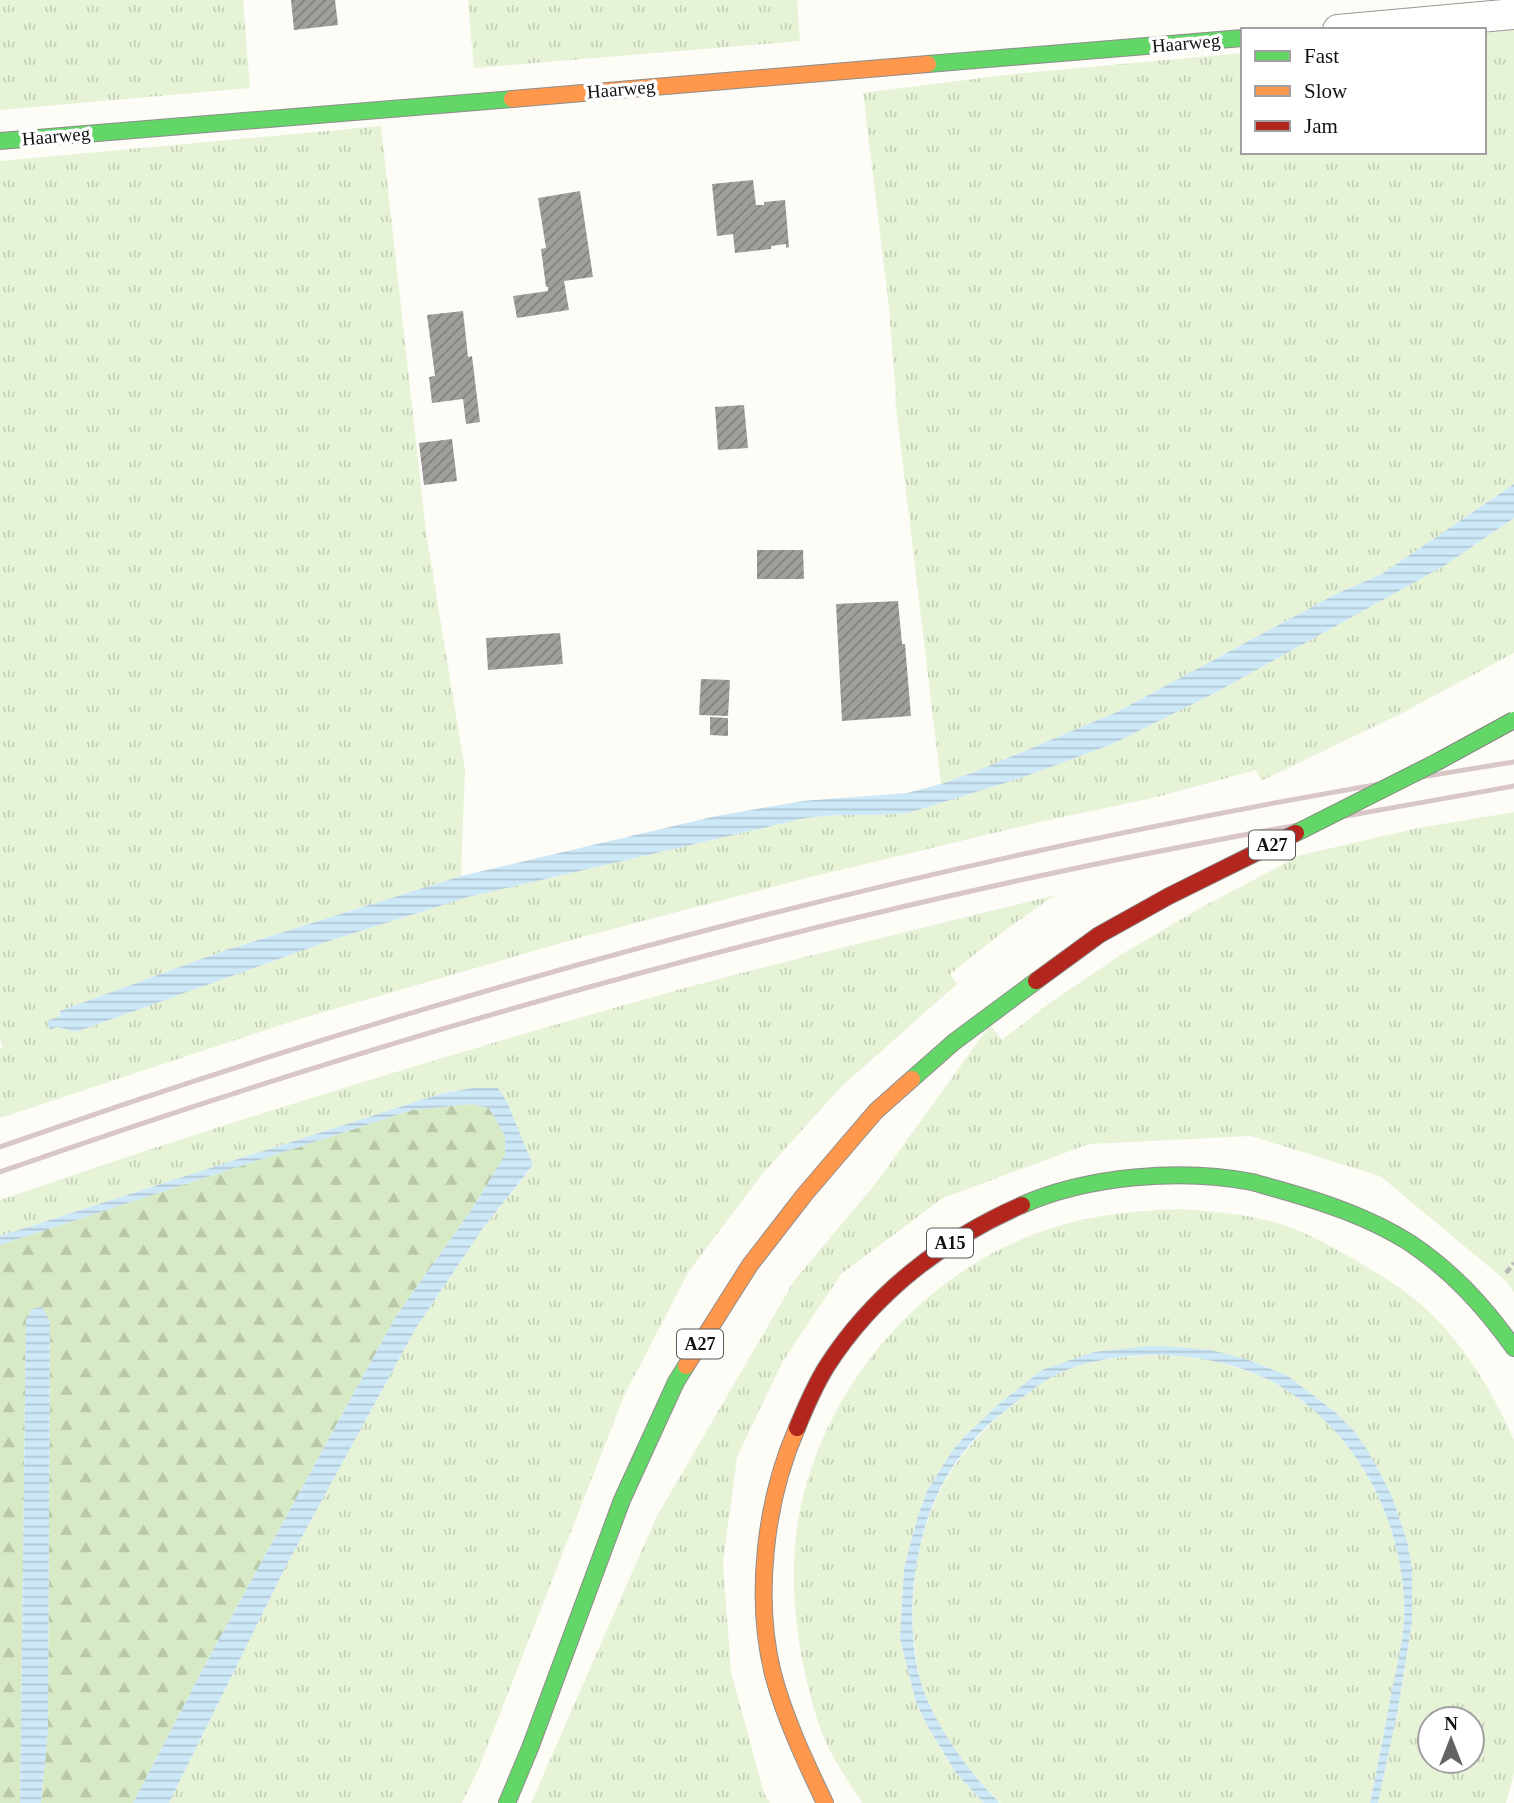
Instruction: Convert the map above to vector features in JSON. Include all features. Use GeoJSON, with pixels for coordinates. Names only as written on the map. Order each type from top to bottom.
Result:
{"type":"FeatureCollection","features":[{"type":"Feature","properties":{"kind":"main road","name":"Haarweg"},"geometry":{"type":"LineString","coordinates":[[0,141],[1241,38]]}},
{"type":"Feature","properties":{"kind":"main road","name":"A27"},"geometry":{"type":"LineString","coordinates":[[507,1803],[622,1500],[676,1382],[750,1265],[805,1194],[876,1111],[954,1042],[1099,935],[1169,896],[1437,762],[1514,720]]}},
{"type":"Feature","properties":{"kind":"main road","name":"A15"},"geometry":{"type":"LineString","coordinates":[[825,1803],[801,1755],[781,1703],[769,1653],[764,1604],[773,1502],[802,1411],[824,1370],[854,1327],[888,1290],[933,1254],[984,1221],[1047,1194],[1111,1181],[1177,1176],[1246,1181],[1311,1198],[1360,1216],[1403,1239],[1445,1271],[1479,1302],[1514,1348]]}},
{"type":"Feature","properties":{"kind":"street"},"geometry":{"type":"LineString","coordinates":[[1360,28],[1514,14]]}},
{"type":"Feature","properties":{"kind":"green space"},"geometry":{"type":"Polygon","coordinates":[[[0,0],[243,0],[250,88],[0,110],[0,0]]]}},
{"type":"Feature","properties":{"kind":"green space"},"geometry":{"type":"Polygon","coordinates":[[[468,0],[797,0],[800,41],[474,68],[468,0]]]}},
{"type":"Feature","properties":{"kind":"green space"},"geometry":{"type":"Polygon","coordinates":[[[1514,30],[1514,484],[1382,574],[1338,593],[1117,712],[941,784],[895,399],[889,307],[863,93],[1014,74],[1241,53],[1241,154],[1486,154],[1486,33],[1514,30]]]}},
{"type":"Feature","properties":{"kind":"green space"},"geometry":{"type":"Polygon","coordinates":[[[381,126],[426,532],[465,770],[461,876],[226,950],[60,1011],[57,1027],[76,1032],[326,942],[468,897],[806,818],[908,813],[1021,778],[1110,745],[1213,694],[1444,566],[1514,518],[1514,653],[1400,714],[1261,781],[1256,770],[1153,798],[807,878],[582,937],[293,1021],[0,1118],[0,1049],[3,1048],[0,1040],[0,161],[381,126]]]}},
{"type":"Feature","properties":{"kind":"green space"},"geometry":{"type":"Polygon","coordinates":[[[1514,812],[1514,1292],[1505,1280],[1380,1176],[1251,1136],[1089,1144],[943,1198],[841,1274],[783,1361],[737,1457],[723,1563],[731,1672],[764,1793],[770,1803],[531,1803],[656,1518],[794,1281],[876,1183],[990,1025],[1002,1040],[1051,1002],[1122,954],[1202,907],[1301,855],[1418,828],[1514,812]]]}},
{"type":"Feature","properties":{"kind":"green space"},"geometry":{"type":"Polygon","coordinates":[[[1055,895],[950,974],[957,984],[842,1086],[763,1173],[689,1271],[624,1396],[478,1770],[462,1803],[169,1803],[286,1566],[416,1328],[483,1228],[533,1166],[507,1102],[498,1088],[472,1088],[443,1093],[0,1236],[0,1200],[255,1116],[513,1037],[685,988],[1055,895]]]}},
{"type":"Feature","properties":{"kind":"green space"},"geometry":{"type":"Polygon","coordinates":[[[472,1104],[489,1108],[506,1136],[506,1155],[472,1209],[396,1316],[205,1665],[133,1803],[41,1803],[48,1730],[50,1321],[42,1308],[26,1320],[20,1803],[0,1803],[0,1245],[412,1110],[472,1104]]]}},
{"type":"Feature","properties":{"kind":"green space"},"geometry":{"type":"Polygon","coordinates":[[[1178,1209],[1216,1212],[1266,1220],[1298,1230],[1336,1249],[1409,1294],[1439,1322],[1465,1353],[1497,1404],[1514,1440],[1514,1774],[1506,1803],[1378,1803],[1398,1709],[1412,1622],[1412,1568],[1407,1541],[1391,1494],[1354,1431],[1335,1412],[1288,1376],[1249,1360],[1179,1347],[1042,1370],[1001,1402],[952,1451],[927,1491],[918,1516],[904,1568],[900,1639],[916,1702],[928,1727],[956,1773],[984,1803],[862,1803],[824,1739],[810,1696],[797,1625],[795,1549],[800,1511],[814,1462],[834,1416],[859,1373],[891,1334],[927,1299],[967,1268],[1011,1244],[1058,1226],[1117,1214],[1178,1209]]]}},
{"type":"Feature","properties":{"kind":"green space"},"geometry":{"type":"Polygon","coordinates":[[[1166,1355],[1229,1365],[1287,1390],[1337,1433],[1374,1488],[1397,1550],[1403,1583],[1404,1615],[1400,1652],[1370,1803],[1001,1803],[956,1751],[930,1706],[920,1680],[914,1640],[914,1585],[923,1534],[931,1510],[954,1467],[969,1447],[1005,1411],[1054,1376],[1095,1361],[1166,1355]]]}},
{"type":"Feature","properties":{"kind":"water"},"geometry":{"type":"Polygon","coordinates":[[[1514,484],[1514,518],[1444,566],[1213,694],[1110,745],[1021,778],[908,813],[806,818],[468,897],[326,942],[76,1032],[57,1027],[50,1030],[47,1021],[60,1016],[60,1011],[226,950],[461,876],[716,816],[802,801],[907,793],[972,773],[1117,712],[1338,593],[1382,574],[1514,484]]]}},
{"type":"Feature","properties":{"kind":"water"},"geometry":{"type":"Polygon","coordinates":[[[472,1088],[498,1088],[507,1102],[533,1165],[483,1228],[416,1328],[286,1566],[169,1803],[133,1803],[205,1665],[396,1316],[472,1209],[505,1155],[505,1136],[489,1108],[472,1104],[412,1110],[0,1245],[0,1236],[443,1093],[472,1088]]]}},
{"type":"Feature","properties":{"kind":"water"},"geometry":{"type":"Polygon","coordinates":[[[42,1307],[50,1321],[48,1730],[41,1803],[20,1803],[26,1320],[32,1309],[42,1307]]]}},
{"type":"Feature","properties":{"kind":"water"},"geometry":{"type":"Polygon","coordinates":[[[1147,1346],[1211,1350],[1249,1360],[1288,1376],[1335,1412],[1354,1431],[1391,1494],[1407,1541],[1412,1568],[1412,1622],[1398,1709],[1378,1803],[1370,1803],[1404,1623],[1401,1569],[1384,1510],[1354,1455],[1335,1431],[1313,1410],[1288,1391],[1256,1374],[1204,1359],[1168,1355],[1130,1356],[1091,1362],[1064,1371],[1040,1384],[1011,1406],[983,1430],[964,1452],[940,1488],[925,1527],[913,1593],[914,1641],[917,1667],[929,1704],[966,1764],[1000,1803],[984,1803],[956,1773],[928,1727],[916,1702],[900,1639],[904,1568],[927,1491],[952,1451],[966,1435],[1001,1402],[1042,1370],[1094,1352],[1147,1346]]]}},
{"type":"Feature","properties":{"kind":"building"},"geometry":{"type":"Polygon","coordinates":[[[291,0],[335,0],[338,25],[294,30],[291,0]]]}},
{"type":"Feature","properties":{"kind":"building"},"geometry":{"type":"Polygon","coordinates":[[[753,180],[756,205],[785,200],[789,247],[786,248],[786,244],[771,246],[771,249],[735,253],[733,234],[717,236],[712,184],[753,180]]]}},
{"type":"Feature","properties":{"kind":"building"},"geometry":{"type":"Polygon","coordinates":[[[580,191],[593,277],[564,281],[569,310],[517,318],[513,296],[548,291],[541,249],[546,248],[538,198],[580,191]]]}},
{"type":"Feature","properties":{"kind":"building"},"geometry":{"type":"Polygon","coordinates":[[[463,311],[480,422],[466,424],[463,399],[432,403],[429,377],[435,376],[427,315],[463,311]]]}},
{"type":"Feature","properties":{"kind":"building"},"geometry":{"type":"Polygon","coordinates":[[[744,405],[748,448],[718,450],[715,407],[744,405]]]}},
{"type":"Feature","properties":{"kind":"building"},"geometry":{"type":"Polygon","coordinates":[[[452,439],[457,481],[424,485],[419,443],[452,439]]]}},
{"type":"Feature","properties":{"kind":"building"},"geometry":{"type":"Polygon","coordinates":[[[757,550],[803,550],[804,579],[757,579],[757,550]]]}},
{"type":"Feature","properties":{"kind":"building"},"geometry":{"type":"Polygon","coordinates":[[[898,601],[902,644],[905,644],[911,716],[842,721],[836,604],[898,601]]]}},
{"type":"Feature","properties":{"kind":"building"},"geometry":{"type":"Polygon","coordinates":[[[560,633],[563,664],[488,670],[486,638],[560,633]]]}},
{"type":"Feature","properties":{"kind":"building"},"geometry":{"type":"Polygon","coordinates":[[[701,679],[730,680],[728,716],[699,715],[701,679]]]}},
{"type":"Feature","properties":{"kind":"building"},"geometry":{"type":"Polygon","coordinates":[[[710,717],[728,718],[728,736],[710,735],[710,717]]]}},
{"type":"Feature","properties":{"kind":"railway"},"geometry":{"type":"LineString","coordinates":[[0,1147],[371,1025],[559,970],[748,920],[938,873],[1129,832],[1321,794],[1514,762]]}},
{"type":"Feature","properties":{"kind":"railway"},"geometry":{"type":"LineString","coordinates":[[0,1172],[130,1127],[392,1044],[657,968],[790,934],[1115,860],[1514,786]]}},
{"type":"Feature","properties":{"kind":"traffic: fast"},"geometry":{"type":"LineString","coordinates":[[928,64],[1241,38]]}},
{"type":"Feature","properties":{"kind":"traffic: fast"},"geometry":{"type":"LineString","coordinates":[[0,141],[512,99]]}},
{"type":"Feature","properties":{"kind":"traffic: fast"},"geometry":{"type":"LineString","coordinates":[[1296,833],[1514,720]]}},
{"type":"Feature","properties":{"kind":"traffic: fast"},"geometry":{"type":"LineString","coordinates":[[912,1079],[954,1042],[1036,981]]}},
{"type":"Feature","properties":{"kind":"traffic: fast"},"geometry":{"type":"LineString","coordinates":[[1022,1205],[1076,1187],[1105,1181],[1166,1175],[1252,1182],[1294,1194],[1362,1218],[1410,1243],[1467,1291],[1514,1348]]}},
{"type":"Feature","properties":{"kind":"traffic: fast"},"geometry":{"type":"LineString","coordinates":[[507,1803],[622,1500],[676,1382],[686,1366]]}},
{"type":"Feature","properties":{"kind":"traffic: slow"},"geometry":{"type":"LineString","coordinates":[[512,99],[928,64]]}},
{"type":"Feature","properties":{"kind":"traffic: slow"},"geometry":{"type":"LineString","coordinates":[[686,1366],[750,1265],[805,1194],[876,1111],[912,1079]]}},
{"type":"Feature","properties":{"kind":"traffic: slow"},"geometry":{"type":"LineString","coordinates":[[797,1428],[786,1456],[770,1518],[764,1613],[773,1674],[783,1707],[825,1803]]}},
{"type":"Feature","properties":{"kind":"traffic: jam"},"geometry":{"type":"LineString","coordinates":[[1036,981],[1099,935],[1169,896],[1296,833]]}},
{"type":"Feature","properties":{"kind":"traffic: jam"},"geometry":{"type":"LineString","coordinates":[[797,1428],[827,1366],[866,1315],[889,1292],[913,1271],[965,1234],[1022,1205]]}}]}
